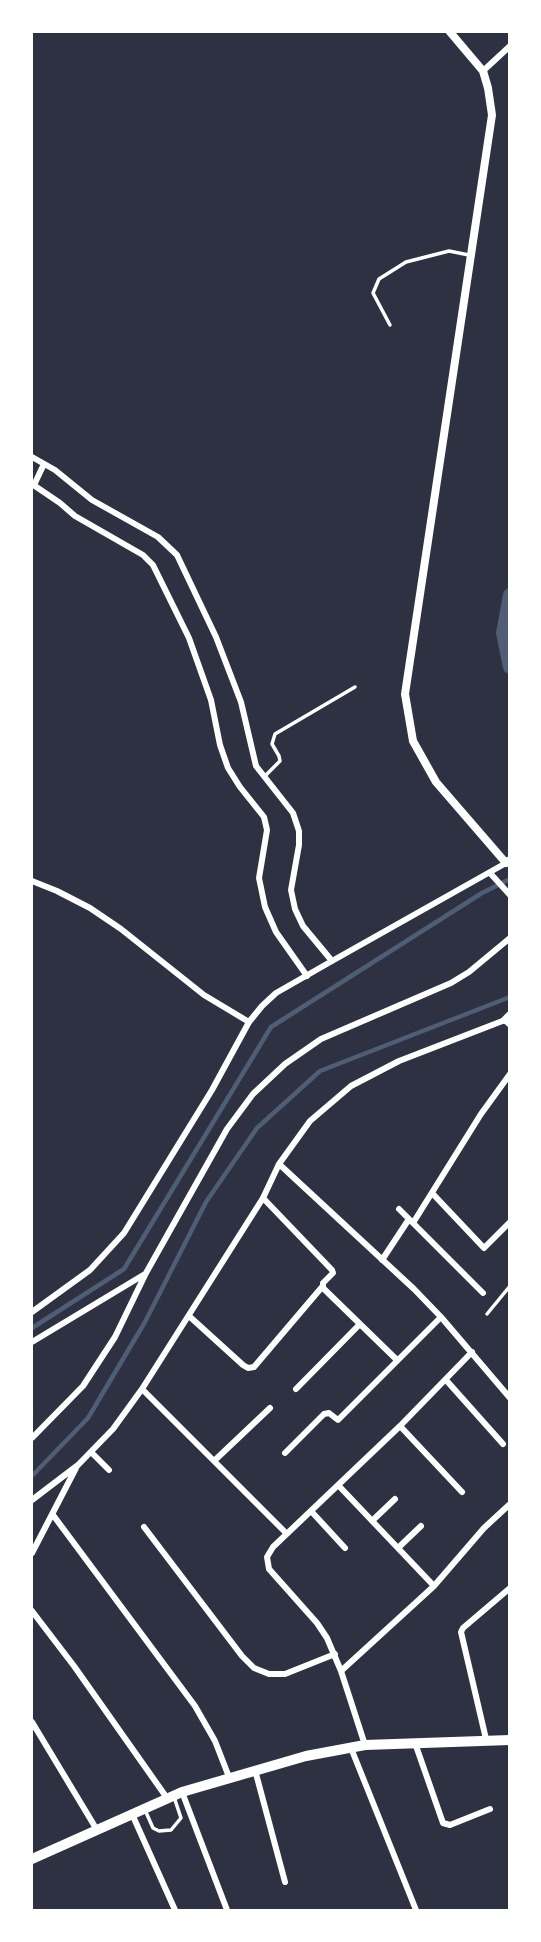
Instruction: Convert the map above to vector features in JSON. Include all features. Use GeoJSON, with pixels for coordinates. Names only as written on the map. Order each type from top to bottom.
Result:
{"type":"FeatureCollection","features":[{"type":"Feature","properties":{"kind":"main road"},"geometry":{"type":"LineString","coordinates":[[32,1859],[174,1795],[255,1769],[365,1745],[509,1740]]}},
{"type":"Feature","properties":{"kind":"street"},"geometry":{"type":"LineString","coordinates":[[32,1312],[90,1270],[124,1233],[212,1090],[249,1022],[276,993],[491,875],[508,862],[436,782],[413,741],[405,694],[492,114],[483,71],[450,32]]}},
{"type":"Feature","properties":{"kind":"street"},"geometry":{"type":"LineString","coordinates":[[483,71],[509,46]]}},
{"type":"Feature","properties":{"kind":"street"},"geometry":{"type":"LineString","coordinates":[[32,457],[92,499],[158,537],[177,555],[216,637],[242,702],[256,765],[293,813],[299,831],[291,890],[295,909],[303,926],[332,961]]}},
{"type":"Feature","properties":{"kind":"street"},"geometry":{"type":"LineString","coordinates":[[43,466],[34,484],[75,516],[143,555],[153,565],[189,639],[211,700],[220,745],[228,768],[240,788],[264,817],[267,830],[259,878],[265,907],[276,932],[307,975]]}},
{"type":"Feature","properties":{"kind":"street"},"geometry":{"type":"LineString","coordinates":[[491,875],[509,895]]}},
{"type":"Feature","properties":{"kind":"street"},"geometry":{"type":"LineString","coordinates":[[32,881],[90,908],[121,929],[204,995],[249,1022]]}},
{"type":"Feature","properties":{"kind":"street"},"geometry":{"type":"LineString","coordinates":[[32,1438],[82,1386],[115,1338],[146,1273],[227,1129],[253,1094],[285,1064],[321,1040],[451,983],[469,972],[509,938]]}},
{"type":"Feature","properties":{"kind":"street"},"geometry":{"type":"LineString","coordinates":[[32,1500],[91,1452],[113,1429],[142,1390],[263,1198],[279,1164],[310,1121],[351,1086],[399,1061],[508,1020]]}},
{"type":"Feature","properties":{"kind":"street"},"geometry":{"type":"LineString","coordinates":[[382,1260],[432,1193],[509,1074]]}},
{"type":"Feature","properties":{"kind":"street"},"geometry":{"type":"LineString","coordinates":[[279,1164],[441,1317],[509,1398]]}},
{"type":"Feature","properties":{"kind":"street"},"geometry":{"type":"LineString","coordinates":[[432,1193],[484,1248],[509,1223]]}},
{"type":"Feature","properties":{"kind":"street"},"geometry":{"type":"LineString","coordinates":[[189,1317],[243,1365],[254,1367],[322,1287],[332,1271],[263,1198]]}},
{"type":"Feature","properties":{"kind":"street"},"geometry":{"type":"LineString","coordinates":[[399,1209],[483,1293]]}},
{"type":"Feature","properties":{"kind":"street"},"geometry":{"type":"LineString","coordinates":[[32,1342],[146,1273]]}},
{"type":"Feature","properties":{"kind":"street"},"geometry":{"type":"LineString","coordinates":[[322,1287],[397,1360]]}},
{"type":"Feature","properties":{"kind":"street"},"geometry":{"type":"LineString","coordinates":[[285,1453],[324,1414],[329,1413],[338,1420],[441,1317]]}},
{"type":"Feature","properties":{"kind":"street"},"geometry":{"type":"LineString","coordinates":[[296,1388],[360,1324]]}},
{"type":"Feature","properties":{"kind":"street"},"geometry":{"type":"LineString","coordinates":[[365,1745],[335,1654],[317,1623],[270,1569],[267,1557],[269,1551],[400,1426],[472,1352]]}},
{"type":"Feature","properties":{"kind":"street"},"geometry":{"type":"LineString","coordinates":[[446,1380],[503,1444]]}},
{"type":"Feature","properties":{"kind":"street"},"geometry":{"type":"LineString","coordinates":[[142,1390],[287,1534]]}},
{"type":"Feature","properties":{"kind":"street"},"geometry":{"type":"LineString","coordinates":[[214,1461],[270,1408]]}},
{"type":"Feature","properties":{"kind":"street"},"geometry":{"type":"LineString","coordinates":[[400,1426],[461,1492]]}},
{"type":"Feature","properties":{"kind":"street"},"geometry":{"type":"LineString","coordinates":[[91,1452],[109,1470]]}},
{"type":"Feature","properties":{"kind":"street"},"geometry":{"type":"LineString","coordinates":[[32,1553],[78,1465]]}},
{"type":"Feature","properties":{"kind":"street"},"geometry":{"type":"LineString","coordinates":[[338,1485],[434,1586]]}},
{"type":"Feature","properties":{"kind":"street"},"geometry":{"type":"LineString","coordinates":[[372,1521],[395,1499]]}},
{"type":"Feature","properties":{"kind":"street"},"geometry":{"type":"LineString","coordinates":[[341,1671],[434,1586],[484,1528],[509,1504]]}},
{"type":"Feature","properties":{"kind":"street"},"geometry":{"type":"LineString","coordinates":[[311,1511],[345,1548]]}},
{"type":"Feature","properties":{"kind":"street"},"geometry":{"type":"LineString","coordinates":[[53,1515],[195,1706],[215,1741],[229,1777]]}},
{"type":"Feature","properties":{"kind":"street"},"geometry":{"type":"LineString","coordinates":[[398,1548],[421,1526]]}},
{"type":"Feature","properties":{"kind":"street"},"geometry":{"type":"LineString","coordinates":[[144,1527],[254,1668],[269,1674],[285,1674],[335,1654]]}},
{"type":"Feature","properties":{"kind":"street"},"geometry":{"type":"LineString","coordinates":[[486,1739],[461,1632],[509,1588]]}},
{"type":"Feature","properties":{"kind":"street"},"geometry":{"type":"LineString","coordinates":[[32,1611],[174,1795],[227,1910]]}},
{"type":"Feature","properties":{"kind":"street"},"geometry":{"type":"LineString","coordinates":[[32,1723],[97,1830]]}},
{"type":"Feature","properties":{"kind":"street"},"geometry":{"type":"LineString","coordinates":[[415,1743],[443,1824],[450,1825],[490,1809]]}},
{"type":"Feature","properties":{"kind":"street"},"geometry":{"type":"LineString","coordinates":[[351,1748],[416,1910]]}},
{"type":"Feature","properties":{"kind":"street"},"geometry":{"type":"LineString","coordinates":[[255,1769],[285,1882]]}},
{"type":"Feature","properties":{"kind":"street"},"geometry":{"type":"LineString","coordinates":[[132,1814],[175,1910]]}},
{"type":"Feature","properties":{"kind":"lane"},"geometry":{"type":"LineString","coordinates":[[390,325],[373,293],[379,279],[406,262],[449,251],[469,255]]}},
{"type":"Feature","properties":{"kind":"lane"},"geometry":{"type":"LineString","coordinates":[[264,777],[280,761],[272,744],[277,731],[355,687]]}},
{"type":"Feature","properties":{"kind":"lane"},"geometry":{"type":"LineString","coordinates":[[487,1314],[509,1286]]}},
{"type":"Feature","properties":{"kind":"lane"},"geometry":{"type":"LineString","coordinates":[[145,1808],[153,1828],[159,1831],[171,1830],[181,1818],[174,1795]]}},
{"type":"Feature","properties":{"kind":"waterway"},"geometry":{"type":"LineString","coordinates":[[510,595],[503,633],[510,667]]}},
{"type":"Feature","properties":{"kind":"waterway"},"geometry":{"type":"LineString","coordinates":[[32,1328],[124,1269],[271,1027],[482,893],[510,879]]}},
{"type":"Feature","properties":{"kind":"waterway"},"geometry":{"type":"LineString","coordinates":[[32,1476],[88,1418],[145,1322],[206,1202],[257,1128],[320,1071],[510,997]]}}]}
